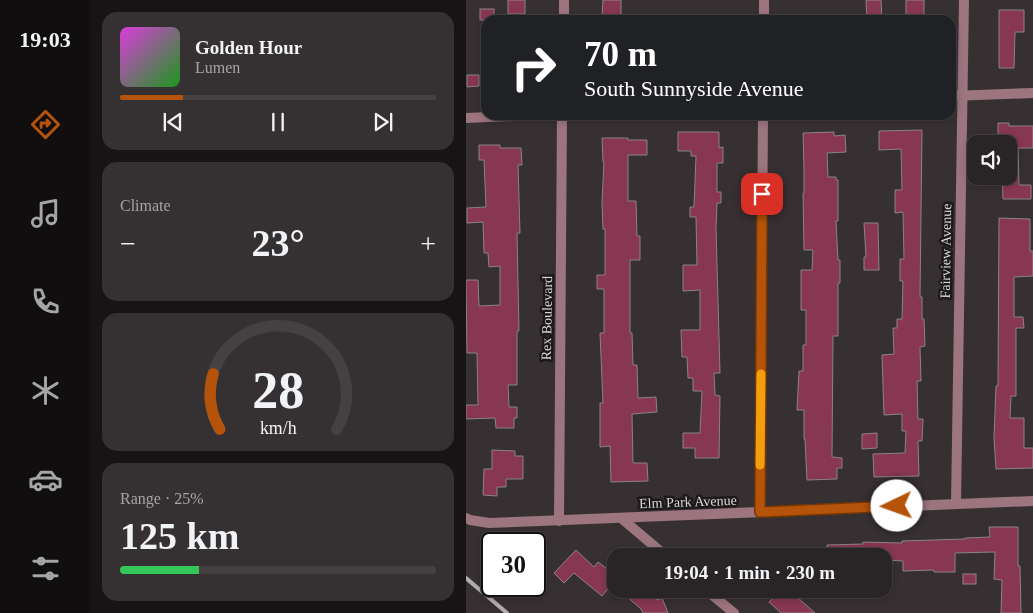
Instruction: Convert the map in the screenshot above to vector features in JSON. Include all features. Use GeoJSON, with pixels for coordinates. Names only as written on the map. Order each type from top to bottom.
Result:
{"type":"FeatureCollection","features":[{"type":"Feature","properties":{"kind":"street"},"geometry":{"type":"LineString","coordinates":[[564,0],[564,15]]}},
{"type":"Feature","properties":{"kind":"street"},"geometry":{"type":"LineString","coordinates":[[764,0],[764,15]]}},
{"type":"Feature","properties":{"kind":"street","name":"Fairview Avenue"},"geometry":{"type":"LineString","coordinates":[[956,504],[964,0]]}},
{"type":"Feature","properties":{"kind":"street"},"geometry":{"type":"LineString","coordinates":[[956,96],[1033,93]]}},
{"type":"Feature","properties":{"kind":"street"},"geometry":{"type":"LineString","coordinates":[[466,118],[481,117]]}},
{"type":"Feature","properties":{"kind":"street","name":"Rex Boulevard"},"geometry":{"type":"LineString","coordinates":[[558,521],[562,120]]}},
{"type":"Feature","properties":{"kind":"street"},"geometry":{"type":"LineString","coordinates":[[760,512],[763,120]]}},
{"type":"Feature","properties":{"kind":"street","name":"Elm Park Avenue"},"geometry":{"type":"LineString","coordinates":[[466,518],[489,523],[558,521],[1033,500]]}},
{"type":"Feature","properties":{"kind":"street"},"geometry":{"type":"LineString","coordinates":[[621,518],[657,548]]}},
{"type":"Feature","properties":{"kind":"street"},"geometry":{"type":"LineString","coordinates":[[716,598],[734,613]]}},
{"type":"Feature","properties":{"kind":"building"},"geometry":{"type":"Polygon","coordinates":[[[508,0],[525,0],[525,14],[508,14],[508,0]]]}},
{"type":"Feature","properties":{"kind":"building"},"geometry":{"type":"Polygon","coordinates":[[[603,0],[621,0],[621,15],[602,15],[603,0]]]}},
{"type":"Feature","properties":{"kind":"building"},"geometry":{"type":"Polygon","coordinates":[[[866,0],[881,0],[882,15],[867,15],[866,0]]]}},
{"type":"Feature","properties":{"kind":"building"},"geometry":{"type":"Polygon","coordinates":[[[906,0],[924,0],[924,15],[906,15],[906,0]]]}},
{"type":"Feature","properties":{"kind":"building"},"geometry":{"type":"Polygon","coordinates":[[[480,9],[494,9],[494,15],[481,15],[480,20],[480,9]]]}},
{"type":"Feature","properties":{"kind":"building"},"geometry":{"type":"Polygon","coordinates":[[[999,10],[1024,10],[1024,32],[1015,32],[1014,68],[999,68],[999,10]]]}},
{"type":"Feature","properties":{"kind":"building"},"geometry":{"type":"Polygon","coordinates":[[[467,75],[479,75],[479,86],[467,87],[467,75]]]}},
{"type":"Feature","properties":{"kind":"building"},"geometry":{"type":"Polygon","coordinates":[[[998,123],[1009,123],[1009,126],[1033,126],[1033,148],[1018,148],[1019,185],[1031,185],[1031,199],[1003,199],[1002,185],[1017,185],[1017,135],[998,135],[998,123]]]}},
{"type":"Feature","properties":{"kind":"building"},"geometry":{"type":"Polygon","coordinates":[[[922,130],[920,297],[922,297],[925,346],[920,347],[921,381],[917,381],[918,419],[923,419],[922,441],[918,441],[919,476],[874,477],[873,454],[905,453],[906,431],[902,431],[902,414],[884,415],[882,355],[894,354],[893,328],[897,328],[897,319],[902,319],[903,281],[900,281],[900,259],[904,259],[903,212],[895,213],[895,190],[902,190],[901,149],[879,150],[879,131],[922,130]]]}},
{"type":"Feature","properties":{"kind":"building"},"geometry":{"type":"Polygon","coordinates":[[[678,132],[719,132],[719,148],[723,147],[723,163],[717,163],[717,192],[721,192],[721,203],[717,203],[716,228],[720,373],[714,373],[715,395],[720,396],[719,458],[695,458],[695,448],[683,448],[683,433],[700,433],[702,391],[693,391],[693,378],[688,378],[687,357],[682,357],[681,330],[700,330],[700,290],[683,291],[683,265],[697,265],[696,217],[690,217],[690,207],[694,207],[696,156],[691,156],[691,151],[678,151],[678,132]]]}},
{"type":"Feature","properties":{"kind":"building"},"geometry":{"type":"Polygon","coordinates":[[[834,132],[834,136],[845,135],[846,152],[827,153],[828,177],[836,177],[836,180],[838,180],[838,221],[836,221],[840,283],[838,283],[838,336],[833,336],[832,457],[842,458],[842,468],[837,468],[837,479],[807,480],[804,410],[797,410],[799,371],[803,371],[803,345],[806,345],[806,310],[801,310],[801,270],[812,270],[813,250],[804,250],[803,133],[834,132]]]}},
{"type":"Feature","properties":{"kind":"building"},"geometry":{"type":"Polygon","coordinates":[[[602,138],[647,140],[647,155],[628,155],[628,201],[636,201],[637,236],[640,236],[640,260],[630,260],[630,333],[632,333],[633,365],[637,365],[638,398],[656,397],[657,412],[632,414],[633,463],[647,463],[648,481],[611,482],[610,446],[600,447],[600,403],[603,403],[600,333],[604,333],[604,289],[597,289],[597,275],[605,275],[602,138]]]}},
{"type":"Feature","properties":{"kind":"building"},"geometry":{"type":"Polygon","coordinates":[[[479,145],[521,148],[522,165],[518,165],[520,233],[517,233],[519,331],[517,331],[517,385],[508,385],[509,407],[517,407],[517,418],[514,418],[514,428],[496,428],[495,418],[466,419],[466,405],[478,405],[477,353],[467,353],[466,280],[478,280],[479,306],[500,305],[500,266],[489,267],[488,253],[484,253],[483,222],[467,223],[467,208],[486,207],[484,160],[479,160],[479,145]]]}},
{"type":"Feature","properties":{"kind":"building"},"geometry":{"type":"Polygon","coordinates":[[[999,218],[1030,219],[1030,251],[1033,251],[1033,276],[1014,277],[1014,317],[1023,317],[1024,328],[1016,328],[1016,396],[1011,396],[1010,418],[1024,418],[1024,448],[1033,448],[1033,468],[996,469],[994,438],[996,386],[998,386],[999,218]]]}},
{"type":"Feature","properties":{"kind":"building"},"geometry":{"type":"Polygon","coordinates":[[[864,223],[878,223],[879,270],[864,270],[864,257],[866,257],[864,223]]]}},
{"type":"Feature","properties":{"kind":"building"},"geometry":{"type":"Polygon","coordinates":[[[877,433],[877,448],[862,449],[862,434],[877,433]]]}},
{"type":"Feature","properties":{"kind":"building"},"geometry":{"type":"Polygon","coordinates":[[[492,450],[515,451],[515,456],[523,456],[523,479],[506,479],[506,487],[497,487],[497,496],[483,495],[484,469],[492,469],[492,450]]]}},
{"type":"Feature","properties":{"kind":"building"},"geometry":{"type":"Polygon","coordinates":[[[989,527],[1018,527],[1021,613],[1001,613],[1002,580],[994,579],[995,552],[955,553],[955,572],[934,572],[934,570],[903,571],[903,561],[892,560],[892,548],[827,548],[827,545],[863,544],[863,542],[902,543],[902,541],[990,537],[989,527]]]}},
{"type":"Feature","properties":{"kind":"building"},"geometry":{"type":"Polygon","coordinates":[[[576,550],[594,567],[598,562],[606,568],[607,567],[607,590],[602,596],[574,573],[564,583],[554,573],[576,550]]]}},
{"type":"Feature","properties":{"kind":"building"},"geometry":{"type":"Polygon","coordinates":[[[963,574],[976,574],[976,584],[963,584],[963,574]]]}},
{"type":"Feature","properties":{"kind":"building"},"geometry":{"type":"Polygon","coordinates":[[[628,598],[656,598],[657,600],[662,598],[668,613],[643,613],[628,598]]]}},
{"type":"Feature","properties":{"kind":"building"},"geometry":{"type":"Polygon","coordinates":[[[773,598],[798,598],[815,613],[781,613],[769,602],[773,598]]]}},
{"type":"Feature","properties":{"kind":"railway"},"geometry":{"type":"LineString","coordinates":[[466,578],[507,613]]}},
{"type":"Feature","properties":{"kind":"slow traffic"},"geometry":{"type":"LineString","coordinates":[[760,465],[761,374]]}},
{"type":"Feature","properties":{"kind":"route"},"geometry":{"type":"LineString","coordinates":[[762,194],[760,512],[897,506]]}}]}
